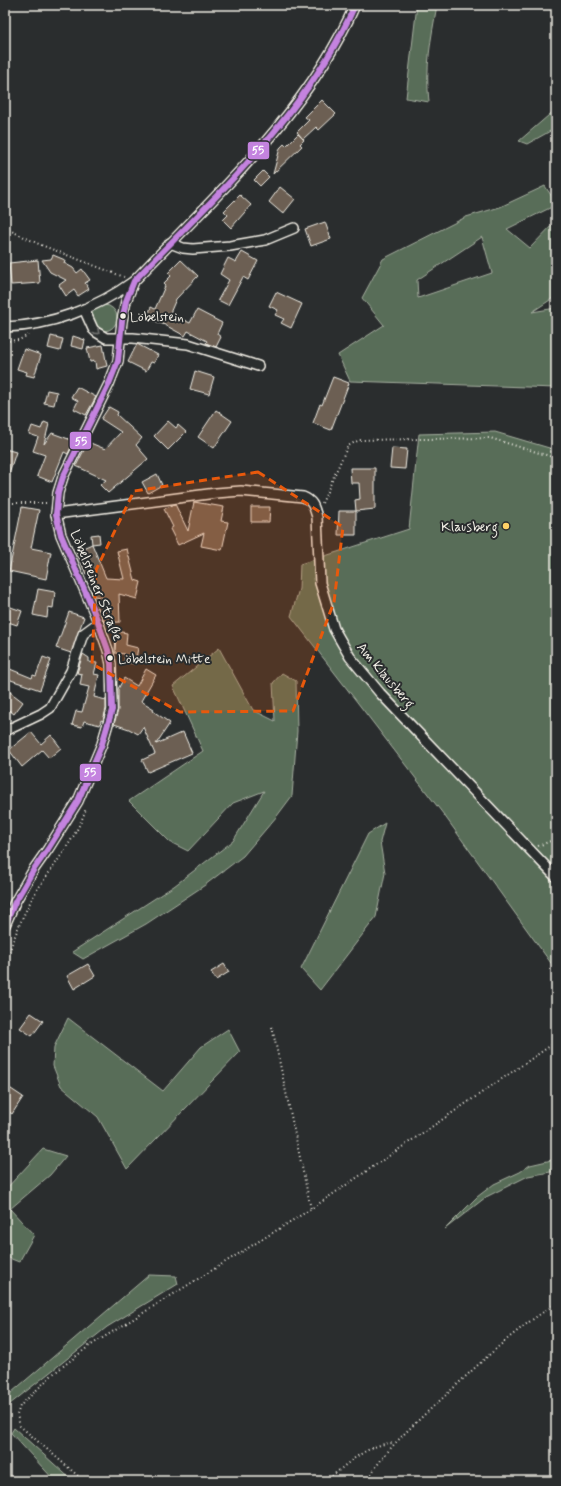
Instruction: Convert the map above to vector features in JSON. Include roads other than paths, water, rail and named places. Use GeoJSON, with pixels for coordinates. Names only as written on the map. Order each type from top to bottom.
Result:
{"type":"FeatureCollection","features":[{"type":"Feature","properties":{"kind":"street","name":"Löbelsteiner Straße"},"geometry":{"type":"LineString","coordinates":[[5,925],[15,902],[34,869],[78,801],[107,728],[112,710],[108,650],[61,535],[56,514],[56,503],[62,477],[109,384],[118,361],[122,321],[126,301],[134,281],[258,151],[288,114],[326,61],[355,5]]}},
{"type":"Feature","properties":{"kind":"street"},"geometry":{"type":"LineString","coordinates":[[170,244],[193,249],[230,246],[265,240],[294,228]]}},
{"type":"Feature","properties":{"kind":"street"},"geometry":{"type":"LineString","coordinates":[[5,327],[16,327],[43,322],[84,310],[117,293],[134,281]]}},
{"type":"Feature","properties":{"kind":"street"},"geometry":{"type":"LineString","coordinates":[[84,310],[88,322],[96,332],[106,338],[133,338],[188,344],[258,366]]}},
{"type":"Feature","properties":{"kind":"street","name":"Am Klausberg"},"geometry":{"type":"LineString","coordinates":[[56,514],[241,491],[303,496],[309,500],[312,503],[317,517],[320,583],[334,629],[350,657],[380,693],[556,877]]}},
{"type":"Feature","properties":{"kind":"street"},"geometry":{"type":"LineString","coordinates":[[5,731],[42,714],[50,708],[71,671],[83,634],[98,623]]}},
{"type":"Feature","properties":{"kind":"place","name":"Löbelstein"},"geometry":{"type":"Point","coordinates":[123,316]}},
{"type":"Feature","properties":{"kind":"place","name":"Klausberg"},"geometry":{"type":"Point","coordinates":[506,526]}},
{"type":"Feature","properties":{"kind":"place","name":"Löbelstein Mitte"},"geometry":{"type":"Point","coordinates":[110,658]}}]}
